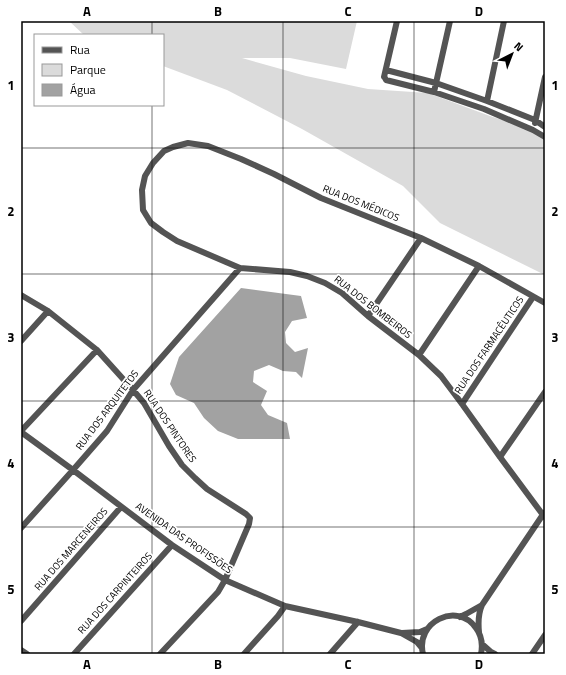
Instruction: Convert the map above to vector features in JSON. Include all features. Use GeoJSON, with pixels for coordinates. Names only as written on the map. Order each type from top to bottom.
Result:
{"type":"FeatureCollection","features":[{"type":"Feature","properties":{"kind":"street"},"geometry":{"type":"LineString","coordinates":[[397,21],[384,77],[386,80],[434,92],[480,108],[533,130],[545,137]]}},
{"type":"Feature","properties":{"kind":"street"},"geometry":{"type":"LineString","coordinates":[[434,92],[450,21]]}},
{"type":"Feature","properties":{"kind":"street"},"geometry":{"type":"LineString","coordinates":[[488,111],[486,101],[504,21]]}},
{"type":"Feature","properties":{"kind":"street"},"geometry":{"type":"LineString","coordinates":[[386,70],[436,83],[535,120],[545,126]]}},
{"type":"Feature","properties":{"kind":"street"},"geometry":{"type":"LineString","coordinates":[[533,130],[545,77]]}},
{"type":"Feature","properties":{"kind":"street"},"geometry":{"type":"LineString","coordinates":[[480,108],[486,101]]}},
{"type":"Feature","properties":{"kind":"street","name":"RUA DOS MÉDICOS"},"geometry":{"type":"LineString","coordinates":[[164,151],[172,146],[188,142],[208,146],[242,159],[321,198],[421,238],[479,266],[545,303]]}},
{"type":"Feature","properties":{"kind":"street","name":"RUA DOS BOMBEIROS"},"geometry":{"type":"LineString","coordinates":[[164,151],[153,163],[145,176],[142,190],[144,210],[151,223],[177,241],[240,268],[290,272],[307,276],[325,283],[342,293],[368,316],[419,355],[440,376],[544,515]]}},
{"type":"Feature","properties":{"kind":"street"},"geometry":{"type":"LineString","coordinates":[[368,316],[421,238]]}},
{"type":"Feature","properties":{"kind":"street"},"geometry":{"type":"LineString","coordinates":[[419,355],[479,266]]}},
{"type":"Feature","properties":{"kind":"street","name":"RUA DOS ARQUITETOS"},"geometry":{"type":"LineString","coordinates":[[21,528],[107,430],[133,390],[240,268]]}},
{"type":"Feature","properties":{"kind":"street"},"geometry":{"type":"LineString","coordinates":[[21,295],[48,311],[97,350],[133,390]]}},
{"type":"Feature","properties":{"kind":"street","name":"RUA DOS FARMACÊUTICOS"},"geometry":{"type":"LineString","coordinates":[[462,404],[533,297]]}},
{"type":"Feature","properties":{"kind":"street"},"geometry":{"type":"LineString","coordinates":[[21,341],[48,311]]}},
{"type":"Feature","properties":{"kind":"street"},"geometry":{"type":"LineString","coordinates":[[21,432],[97,350]]}},
{"type":"Feature","properties":{"kind":"street","name":"RUA DOS PINTORES"},"geometry":{"type":"LineString","coordinates":[[133,390],[144,403],[182,465],[207,489],[250,518],[249,524],[225,580],[218,592],[160,654]]}},
{"type":"Feature","properties":{"kind":"street"},"geometry":{"type":"LineString","coordinates":[[500,457],[545,392]]}},
{"type":"Feature","properties":{"kind":"street","name":"AVENIDA DAS PROFISSÕES"},"geometry":{"type":"LineString","coordinates":[[21,432],[172,545],[225,580],[285,606],[401,633]]}},
{"type":"Feature","properties":{"kind":"street","name":"RUA DOS MARCENEIROS"},"geometry":{"type":"LineString","coordinates":[[21,622],[121,507]]}},
{"type":"Feature","properties":{"kind":"street"},"geometry":{"type":"LineString","coordinates":[[481,654],[482,644],[478,618],[482,605],[544,515]]}},
{"type":"Feature","properties":{"kind":"street","name":"RUA DOS CARPINTEIROS"},"geometry":{"type":"LineString","coordinates":[[74,654],[172,545]]}},
{"type":"Feature","properties":{"kind":"street"},"geometry":{"type":"LineString","coordinates":[[460,617],[482,605]]}},
{"type":"Feature","properties":{"kind":"street"},"geometry":{"type":"LineString","coordinates":[[244,654],[285,606]]}},
{"type":"Feature","properties":{"kind":"street"},"geometry":{"type":"LineString","coordinates":[[422,651],[424,634],[433,622],[441,618],[450,616],[460,617],[474,625],[479,632]]}},
{"type":"Feature","properties":{"kind":"street"},"geometry":{"type":"LineString","coordinates":[[330,654],[358,622]]}},
{"type":"Feature","properties":{"kind":"street"},"geometry":{"type":"LineString","coordinates":[[401,633],[420,632],[427,629]]}},
{"type":"Feature","properties":{"kind":"street"},"geometry":{"type":"LineString","coordinates":[[401,633],[417,642],[422,651]]}},
{"type":"Feature","properties":{"kind":"street"},"geometry":{"type":"LineString","coordinates":[[532,654],[545,635]]}},
{"type":"Feature","properties":{"kind":"street"},"geometry":{"type":"LineString","coordinates":[[482,644],[495,654]]}},
{"type":"Feature","properties":{"kind":"street"},"geometry":{"type":"LineString","coordinates":[[21,650],[27,654]]}},
{"type":"Feature","properties":{"kind":"green space"},"geometry":{"type":"Polygon","coordinates":[[[69,21],[357,21],[346,69],[290,58],[242,58],[306,76],[368,89],[428,93],[490,116],[537,131],[545,137],[545,275],[440,223],[403,186],[302,129],[227,90],[164,66],[164,34],[83,34],[69,21]]]}},
{"type":"Feature","properties":{"kind":"water"},"geometry":{"type":"Polygon","coordinates":[[[241,288],[301,296],[307,318],[292,321],[285,332],[286,343],[295,352],[308,348],[302,378],[296,372],[283,371],[269,365],[254,371],[253,382],[267,391],[261,405],[268,415],[287,423],[290,439],[238,439],[218,431],[204,418],[194,403],[176,395],[170,384],[179,357],[241,288]]]}}]}
